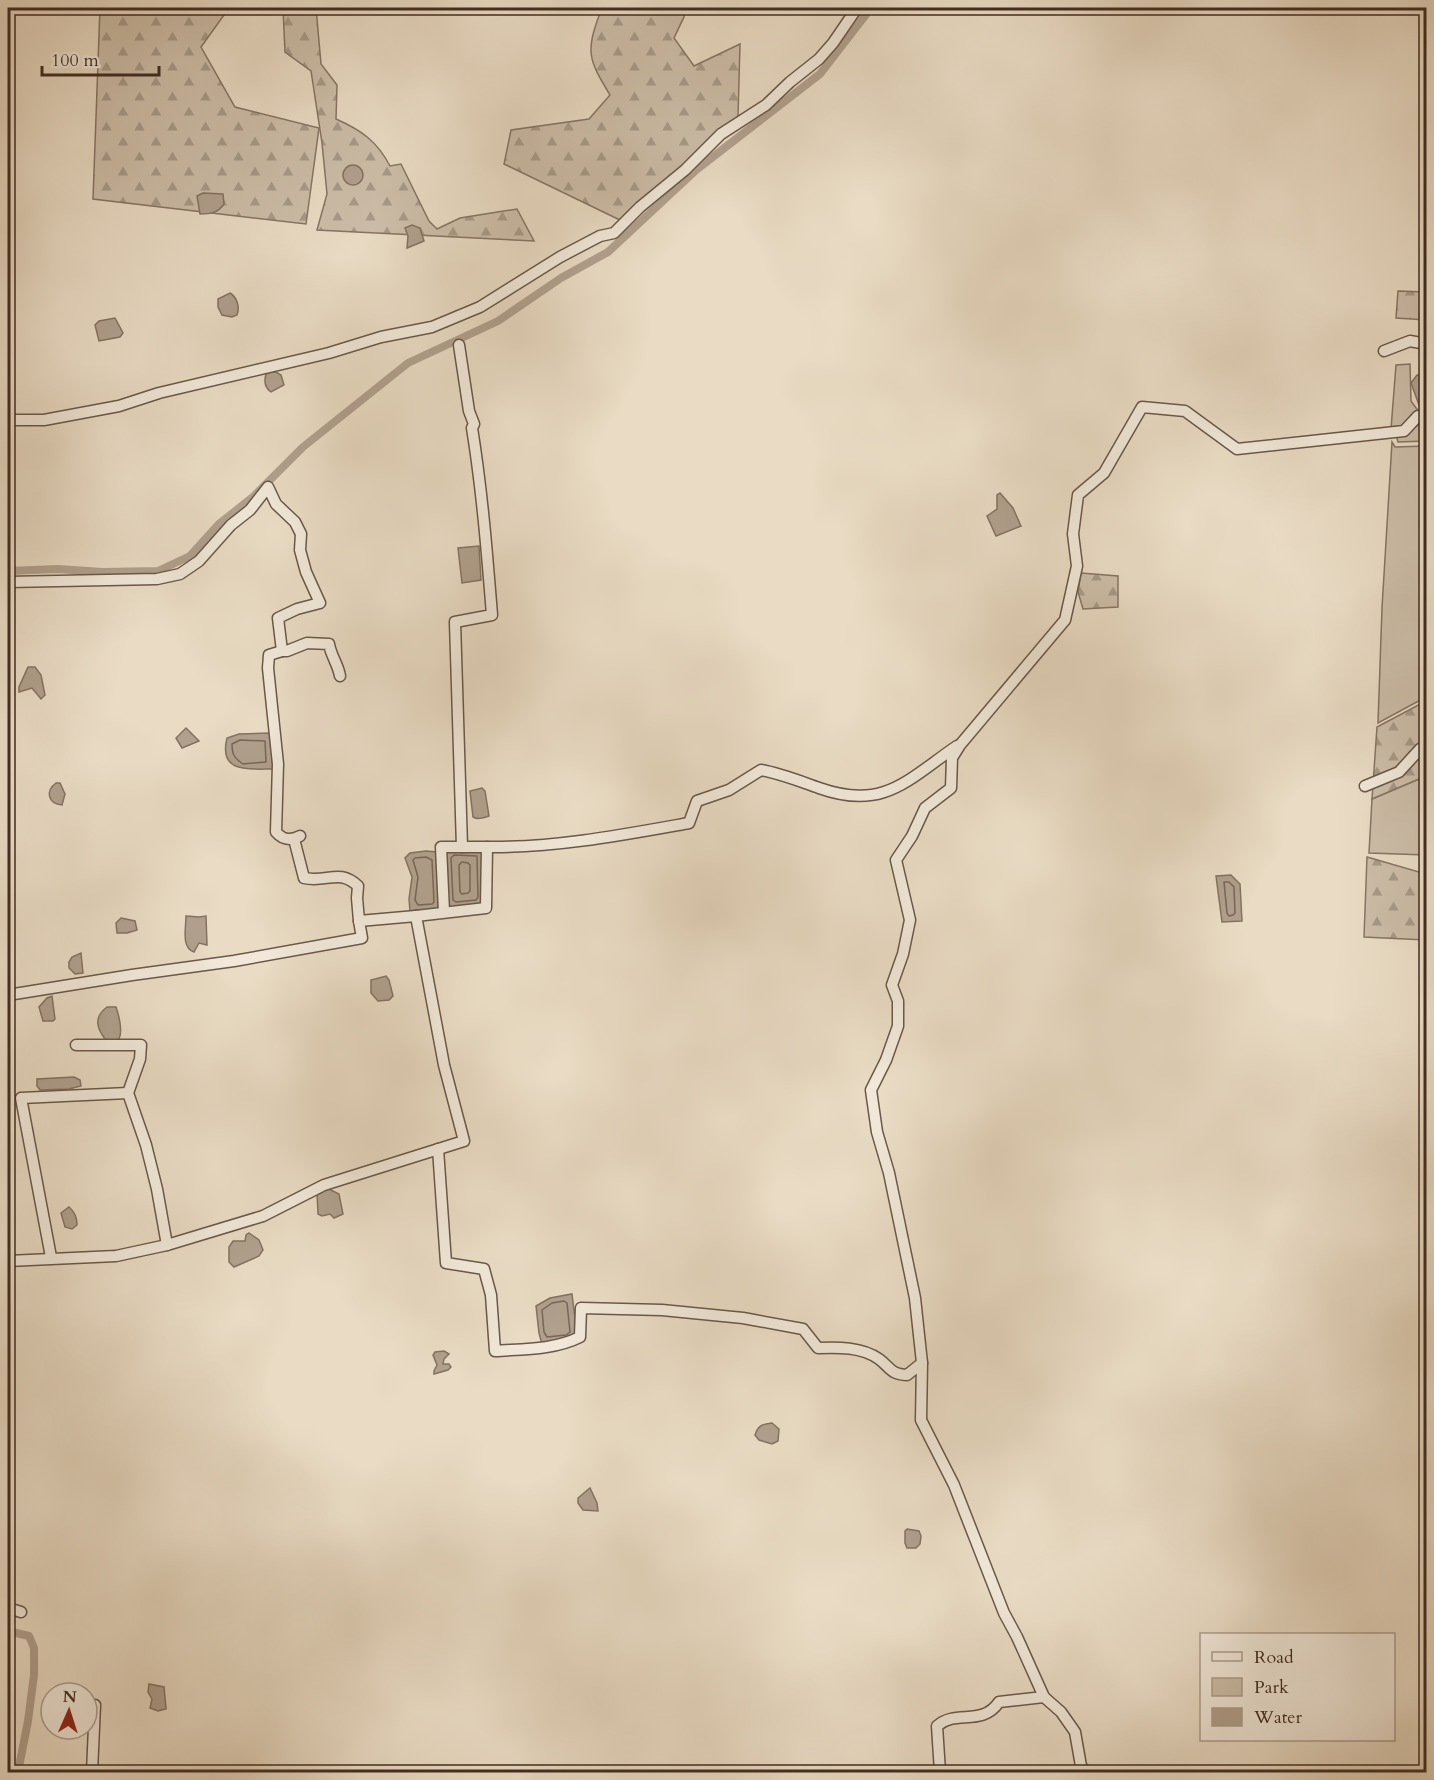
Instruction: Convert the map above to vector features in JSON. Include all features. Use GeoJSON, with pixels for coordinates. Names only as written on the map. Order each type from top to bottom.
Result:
{"type":"FeatureCollection","features":[{"type":"Feature","properties":{"kind":"street"},"geometry":{"type":"LineString","coordinates":[[8,420],[44,420],[118,406],[159,393],[329,353],[381,337],[432,327],[480,307],[560,257],[600,236],[614,233],[640,207],[685,170],[721,134],[765,105],[819,60],[857,8]]}},
{"type":"Feature","properties":{"kind":"street"},"geometry":{"type":"LineString","coordinates":[[1383,351],[1410,341],[1426,344]]}},
{"type":"Feature","properties":{"kind":"street"},"geometry":{"type":"LineString","coordinates":[[459,345],[469,411],[474,424],[472,428],[486,528],[492,615],[455,622],[462,847]]}},
{"type":"Feature","properties":{"kind":"street"},"geometry":{"type":"LineString","coordinates":[[1086,1773],[1080,1766],[1075,1732],[1061,1712],[1044,1697],[1004,1613],[954,1485],[921,1420],[921,1364],[915,1298],[889,1173],[877,1132],[871,1090],[886,1060],[898,1026],[898,1001],[892,985],[903,954],[910,920],[896,860],[912,836],[925,808],[951,788],[952,758],[960,745],[1065,620],[1077,566],[1073,534],[1078,495],[1104,473],[1142,407],[1185,411],[1237,449],[1404,431],[1418,417],[1426,416]]}},
{"type":"Feature","properties":{"kind":"street"},"geometry":{"type":"LineString","coordinates":[[8,582],[157,579],[180,574],[198,561],[231,525],[250,510],[268,488],[276,504],[295,522],[301,534],[300,550],[303,561],[320,603],[297,609],[278,618],[282,651]]}},
{"type":"Feature","properties":{"kind":"street"},"geometry":{"type":"LineString","coordinates":[[8,995],[243,960],[362,938],[357,898],[358,886],[349,878],[336,876],[316,881],[304,878],[297,837],[281,838],[276,832],[278,764],[268,668],[269,655],[307,643],[329,644],[340,676]]}},
{"type":"Feature","properties":{"kind":"street"},"geometry":{"type":"LineString","coordinates":[[444,912],[441,847],[514,847],[583,840],[689,823],[697,801],[729,790],[761,770],[783,774],[849,797],[878,795],[905,784],[960,745]]}},
{"type":"Feature","properties":{"kind":"street"},"geometry":{"type":"LineString","coordinates":[[1365,786],[1399,772],[1420,749],[1426,747]]}},
{"type":"Feature","properties":{"kind":"street"},"geometry":{"type":"LineString","coordinates":[[360,921],[486,908],[486,847]]}},
{"type":"Feature","properties":{"kind":"street"},"geometry":{"type":"LineString","coordinates":[[8,1261],[51,1257],[116,1256],[167,1245],[263,1216],[324,1185],[464,1141],[444,1065],[416,916]]}},
{"type":"Feature","properties":{"kind":"street"},"geometry":{"type":"LineString","coordinates":[[76,1045],[141,1045],[140,1059],[128,1093],[146,1145],[167,1245]]}},
{"type":"Feature","properties":{"kind":"street"},"geometry":{"type":"LineString","coordinates":[[51,1257],[21,1098],[128,1093]]}},
{"type":"Feature","properties":{"kind":"street"},"geometry":{"type":"LineString","coordinates":[[438,1149],[446,1263],[484,1269],[491,1295],[495,1351],[568,1343],[580,1337],[581,1308],[662,1310],[743,1318],[802,1329],[818,1348],[836,1347],[859,1350],[878,1358],[895,1374],[907,1375],[921,1364]]}},
{"type":"Feature","properties":{"kind":"street"},"geometry":{"type":"LineString","coordinates":[[8,1608],[21,1612]]}},
{"type":"Feature","properties":{"kind":"street"},"geometry":{"type":"LineString","coordinates":[[940,1773],[937,1726],[944,1720],[985,1715],[993,1711],[999,1702],[1044,1697]]}},
{"type":"Feature","properties":{"kind":"street"},"geometry":{"type":"LineString","coordinates":[[92,1773],[93,1741]]}},
{"type":"Feature","properties":{"kind":"green space"},"geometry":{"type":"Polygon","coordinates":[[[100,8],[229,8],[201,47],[235,107],[319,128],[306,224],[93,199],[100,8]]]}},
{"type":"Feature","properties":{"kind":"green space"},"geometry":{"type":"Polygon","coordinates":[[[283,8],[316,8],[321,64],[337,85],[336,119],[368,137],[390,166],[401,164],[429,221],[437,229],[460,218],[517,209],[534,241],[317,230],[327,194],[311,71],[285,52],[283,8]]]}},
{"type":"Feature","properties":{"kind":"green space"},"geometry":{"type":"Polygon","coordinates":[[[597,8],[685,8],[684,17],[674,38],[694,66],[740,44],[738,116],[620,220],[504,164],[511,130],[589,119],[610,95],[597,73],[592,56],[592,38],[600,13],[597,8]]]}},
{"type":"Feature","properties":{"kind":"green space"},"geometry":{"type":"Polygon","coordinates":[[[1398,291],[1426,292],[1426,320],[1396,318],[1398,291]]]}},
{"type":"Feature","properties":{"kind":"green space"},"geometry":{"type":"Polygon","coordinates":[[[1410,364],[1411,401],[1419,412],[1403,426],[1391,429],[1396,365],[1410,364]]]}},
{"type":"Feature","properties":{"kind":"green space"},"geometry":{"type":"Polygon","coordinates":[[[1426,422],[1426,441],[1398,442],[1396,434],[1426,422]]]}},
{"type":"Feature","properties":{"kind":"green space"},"geometry":{"type":"Polygon","coordinates":[[[1392,442],[1395,447],[1426,446],[1426,697],[1378,723],[1382,608],[1392,442]]]}},
{"type":"Feature","properties":{"kind":"green space"},"geometry":{"type":"Polygon","coordinates":[[[1081,573],[1118,576],[1118,607],[1083,609],[1078,592],[1081,573]]]}},
{"type":"Feature","properties":{"kind":"green space"},"geometry":{"type":"Polygon","coordinates":[[[1426,701],[1426,776],[1372,799],[1377,727],[1426,701]]]}},
{"type":"Feature","properties":{"kind":"green space"},"geometry":{"type":"Polygon","coordinates":[[[1426,776],[1426,855],[1369,853],[1372,799],[1426,776]]]}},
{"type":"Feature","properties":{"kind":"green space"},"geometry":{"type":"Polygon","coordinates":[[[1367,857],[1426,874],[1426,940],[1364,937],[1367,857]]]}},
{"type":"Feature","properties":{"kind":"water"},"geometry":{"type":"Polygon","coordinates":[[[353,165],[360,168],[363,175],[360,182],[353,185],[346,182],[343,175],[346,168],[353,165]]]}},
{"type":"Feature","properties":{"kind":"water"},"geometry":{"type":"Polygon","coordinates":[[[203,193],[223,194],[224,204],[214,212],[200,214],[197,196],[203,193]]]}},
{"type":"Feature","properties":{"kind":"water"},"geometry":{"type":"Polygon","coordinates":[[[412,225],[420,228],[424,241],[407,248],[408,236],[405,228],[412,225]]]}},
{"type":"Feature","properties":{"kind":"water"},"geometry":{"type":"Polygon","coordinates":[[[230,293],[238,306],[237,315],[232,317],[222,315],[218,307],[218,299],[230,293]]]}},
{"type":"Feature","properties":{"kind":"water"},"geometry":{"type":"Polygon","coordinates":[[[115,318],[123,333],[120,337],[99,341],[95,325],[99,321],[115,318]]]}},
{"type":"Feature","properties":{"kind":"water"},"geometry":{"type":"Polygon","coordinates":[[[270,372],[281,375],[284,385],[271,392],[265,382],[266,374],[270,372]]]}},
{"type":"Feature","properties":{"kind":"water"},"geometry":{"type":"Polygon","coordinates":[[[1417,375],[1426,376],[1426,406],[1419,405],[1411,383],[1417,375]]]}},
{"type":"Feature","properties":{"kind":"water"},"geometry":{"type":"Polygon","coordinates":[[[1000,493],[1013,508],[1021,526],[996,536],[987,516],[997,509],[997,495],[1000,493]]]}},
{"type":"Feature","properties":{"kind":"water"},"geometry":{"type":"Polygon","coordinates":[[[479,546],[481,580],[462,583],[458,548],[479,546]]]}},
{"type":"Feature","properties":{"kind":"water"},"geometry":{"type":"Polygon","coordinates":[[[28,667],[35,667],[41,675],[45,695],[41,699],[32,688],[19,692],[28,667]]]}},
{"type":"Feature","properties":{"kind":"water"},"geometry":{"type":"Polygon","coordinates":[[[186,728],[199,741],[182,748],[176,738],[186,728]]]}},
{"type":"Feature","properties":{"kind":"water"},"geometry":{"type":"Polygon","coordinates":[[[270,733],[273,769],[246,769],[232,764],[227,758],[225,750],[227,738],[239,734],[270,733]]]}},
{"type":"Feature","properties":{"kind":"water"},"geometry":{"type":"Polygon","coordinates":[[[56,783],[60,783],[65,794],[62,805],[51,800],[50,797],[50,790],[56,783]]]}},
{"type":"Feature","properties":{"kind":"water"},"geometry":{"type":"Polygon","coordinates":[[[482,788],[485,791],[489,816],[477,818],[473,817],[470,791],[482,788]]]}},
{"type":"Feature","properties":{"kind":"water"},"geometry":{"type":"Polygon","coordinates":[[[444,849],[483,849],[484,903],[447,909],[444,849]]]}},
{"type":"Feature","properties":{"kind":"water"},"geometry":{"type":"Polygon","coordinates":[[[438,852],[441,909],[410,911],[412,877],[405,858],[410,853],[438,852]]]}},
{"type":"Feature","properties":{"kind":"water"},"geometry":{"type":"Polygon","coordinates":[[[1231,875],[1240,884],[1242,921],[1222,922],[1216,876],[1231,875]]]}},
{"type":"Feature","properties":{"kind":"water"},"geometry":{"type":"Polygon","coordinates":[[[186,916],[206,916],[207,945],[199,943],[194,952],[190,950],[186,942],[186,916]]]}},
{"type":"Feature","properties":{"kind":"water"},"geometry":{"type":"Polygon","coordinates":[[[121,918],[135,921],[137,930],[117,933],[116,923],[121,918]]]}},
{"type":"Feature","properties":{"kind":"water"},"geometry":{"type":"Polygon","coordinates":[[[81,953],[83,973],[75,974],[69,968],[69,962],[72,957],[81,953]]]}},
{"type":"Feature","properties":{"kind":"water"},"geometry":{"type":"Polygon","coordinates":[[[386,976],[393,996],[389,1000],[378,1001],[371,993],[371,980],[386,976]]]}},
{"type":"Feature","properties":{"kind":"water"},"geometry":{"type":"Polygon","coordinates":[[[52,996],[55,1019],[43,1021],[39,1007],[52,996]]]}},
{"type":"Feature","properties":{"kind":"water"},"geometry":{"type":"Polygon","coordinates":[[[107,1007],[116,1007],[121,1027],[119,1039],[115,1041],[105,1039],[98,1026],[98,1018],[107,1007]]]}},
{"type":"Feature","properties":{"kind":"water"},"geometry":{"type":"Polygon","coordinates":[[[74,1077],[80,1080],[81,1086],[69,1089],[40,1090],[37,1086],[37,1079],[74,1077]]]}},
{"type":"Feature","properties":{"kind":"water"},"geometry":{"type":"Polygon","coordinates":[[[329,1189],[339,1194],[343,1214],[334,1218],[330,1214],[322,1216],[318,1214],[317,1193],[329,1189]]]}},
{"type":"Feature","properties":{"kind":"water"},"geometry":{"type":"Polygon","coordinates":[[[69,1207],[77,1220],[77,1225],[72,1229],[65,1227],[61,1213],[69,1207]]]}},
{"type":"Feature","properties":{"kind":"water"},"geometry":{"type":"Polygon","coordinates":[[[249,1233],[259,1240],[263,1250],[259,1256],[234,1267],[229,1262],[229,1247],[233,1241],[245,1241],[249,1233]]]}},
{"type":"Feature","properties":{"kind":"water"},"geometry":{"type":"Polygon","coordinates":[[[572,1294],[577,1335],[542,1344],[536,1306],[550,1298],[572,1294]]]}},
{"type":"Feature","properties":{"kind":"water"},"geometry":{"type":"Polygon","coordinates":[[[444,1351],[449,1354],[443,1364],[449,1364],[451,1367],[434,1374],[437,1365],[433,1355],[435,1352],[444,1351]]]}},
{"type":"Feature","properties":{"kind":"water"},"geometry":{"type":"Polygon","coordinates":[[[772,1423],[779,1429],[778,1441],[772,1444],[759,1440],[755,1435],[759,1427],[772,1423]]]}},
{"type":"Feature","properties":{"kind":"water"},"geometry":{"type":"Polygon","coordinates":[[[590,1488],[598,1511],[583,1510],[578,1503],[578,1498],[590,1488]]]}},
{"type":"Feature","properties":{"kind":"water"},"geometry":{"type":"Polygon","coordinates":[[[907,1529],[919,1531],[920,1544],[916,1548],[907,1548],[905,1531],[907,1529]]]}},
{"type":"Feature","properties":{"kind":"water"},"geometry":{"type":"Polygon","coordinates":[[[149,1684],[164,1687],[166,1709],[158,1711],[150,1708],[152,1699],[148,1692],[149,1684]]]}},
{"type":"Feature","properties":{"kind":"waterway"},"geometry":{"type":"LineString","coordinates":[[8,571],[58,569],[102,572],[158,571],[190,556],[219,524],[253,497],[303,447],[408,363],[498,321],[561,278],[608,252],[696,170],[820,74],[871,8]]}},
{"type":"Feature","properties":{"kind":"waterway"},"geometry":{"type":"LineString","coordinates":[[8,1631],[29,1636],[34,1648],[34,1675],[18,1772]]}}]}
